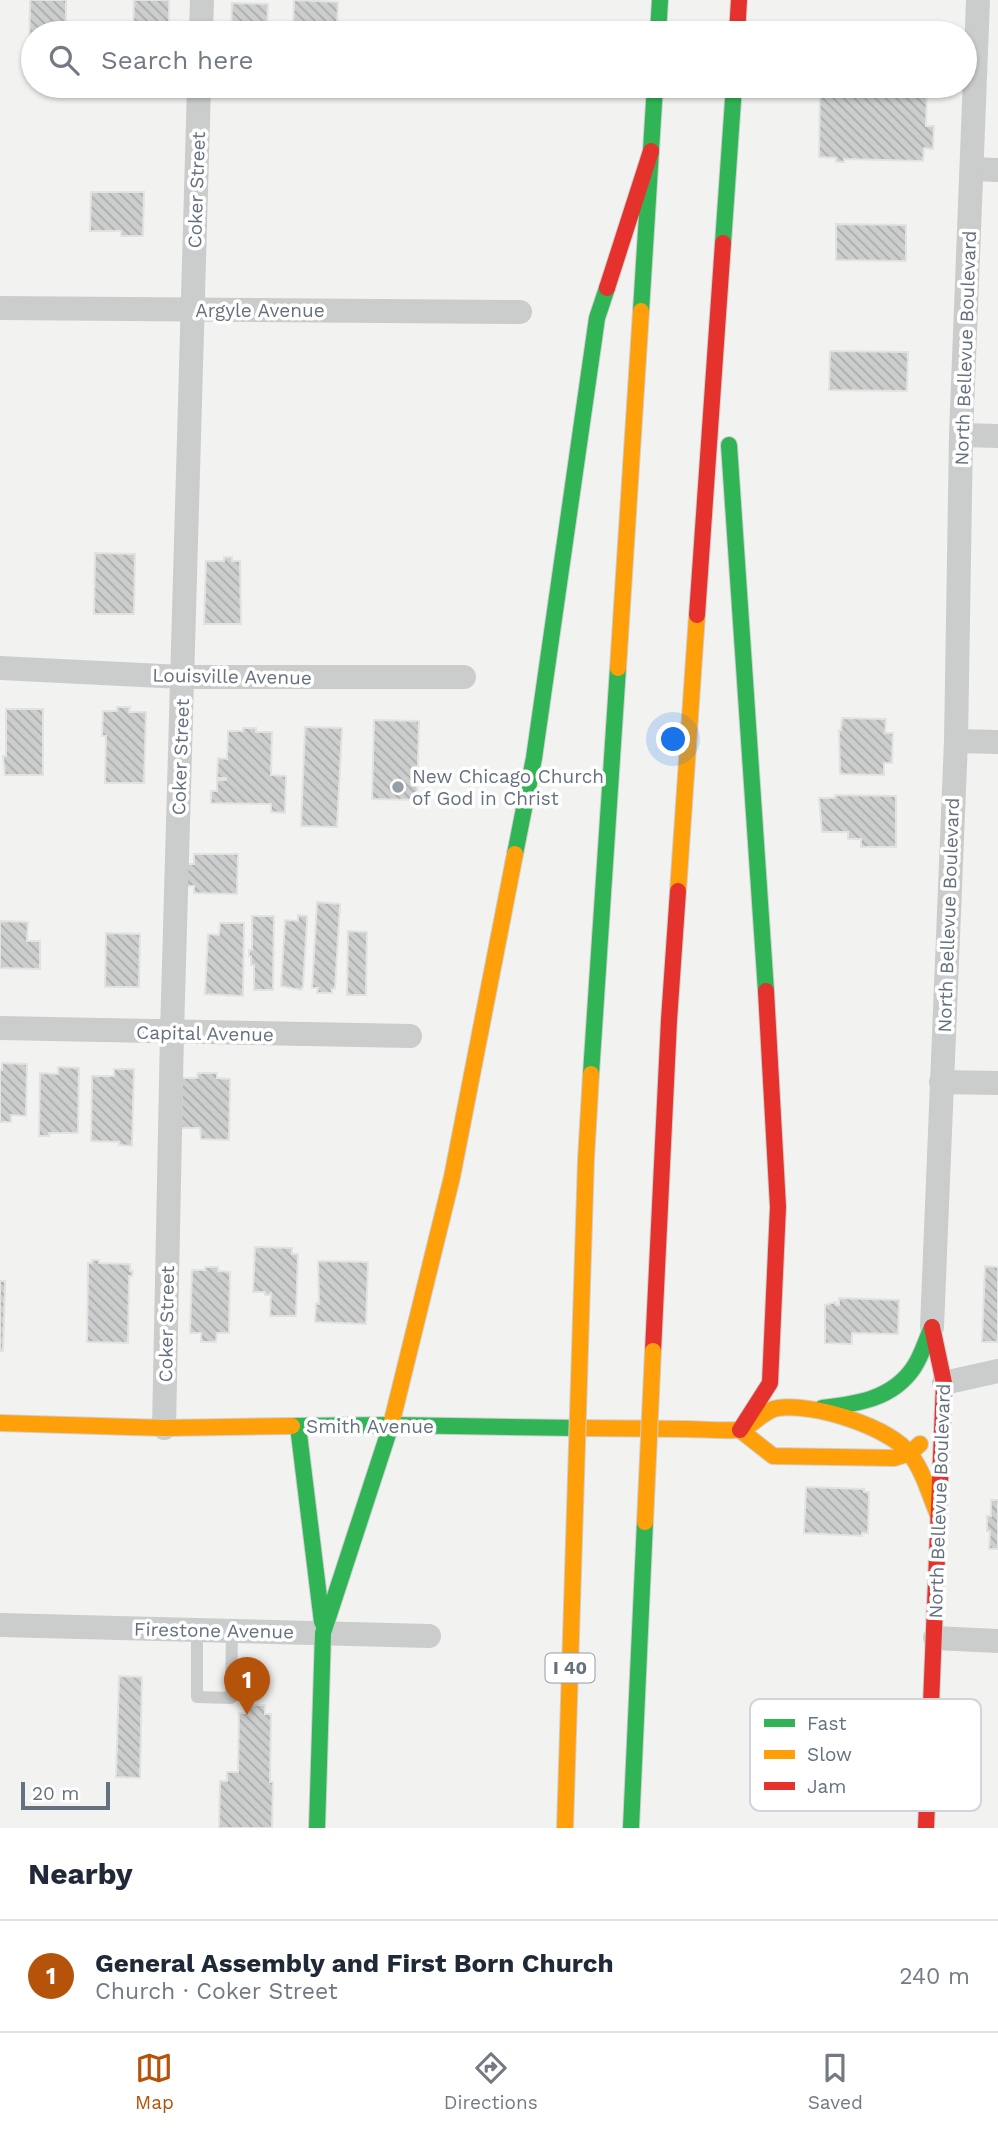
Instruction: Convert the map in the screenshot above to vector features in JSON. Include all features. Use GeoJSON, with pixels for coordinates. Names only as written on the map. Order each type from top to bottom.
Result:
{"type":"FeatureCollection","features":[{"type":"Feature","properties":{"kind":"main road"},"geometry":{"type":"LineString","coordinates":[[659,21],[660,0]]}},
{"type":"Feature","properties":{"kind":"main road"},"geometry":{"type":"LineString","coordinates":[[738,21],[739,0]]}},
{"type":"Feature","properties":{"kind":"main road","name":"I 40"},"geometry":{"type":"LineString","coordinates":[[565,1828],[586,1159],[654,98]]}},
{"type":"Feature","properties":{"kind":"main road"},"geometry":{"type":"LineString","coordinates":[[631,1828],[669,1020],[733,98]]}},
{"type":"Feature","properties":{"kind":"main road"},"geometry":{"type":"LineString","coordinates":[[323,1633],[391,1425],[453,1177],[534,758],[597,318],[651,151]]}},
{"type":"Feature","properties":{"kind":"main road"},"geometry":{"type":"LineString","coordinates":[[720,285],[727,406]]}},
{"type":"Feature","properties":{"kind":"main road"},"geometry":{"type":"LineString","coordinates":[[729,433],[778,1207],[770,1383],[740,1430]]}},
{"type":"Feature","properties":{"kind":"main road"},"geometry":{"type":"LineString","coordinates":[[740,1430],[775,1408],[809,1409],[862,1403],[885,1395],[913,1368],[932,1327]]}},
{"type":"Feature","properties":{"kind":"main road","name":"North Bellevue Boulevard"},"geometry":{"type":"LineString","coordinates":[[932,1327],[944,1383],[932,1699]]}},
{"type":"Feature","properties":{"kind":"main road"},"geometry":{"type":"LineString","coordinates":[[809,1409],[880,1430],[899,1442],[910,1453],[939,1517]]}},
{"type":"Feature","properties":{"kind":"main road"},"geometry":{"type":"LineString","coordinates":[[740,1430],[773,1456],[894,1458],[910,1453],[925,1438],[943,1411]]}},
{"type":"Feature","properties":{"kind":"main road","name":"Smith Avenue"},"geometry":{"type":"LineString","coordinates":[[0,1423],[164,1428],[391,1425],[740,1430]]}},
{"type":"Feature","properties":{"kind":"main road"},"geometry":{"type":"LineString","coordinates":[[298,1426],[323,1633],[317,1828]]}},
{"type":"Feature","properties":{"kind":"street"},"geometry":{"type":"LineString","coordinates":[[201,21],[202,0]]}},
{"type":"Feature","properties":{"kind":"street","name":"North Bellevue Boulevard"},"geometry":{"type":"LineString","coordinates":[[932,1327],[956,741],[961,435],[972,169],[984,9]]}},
{"type":"Feature","properties":{"kind":"street","name":"Coker Street"},"geometry":{"type":"LineString","coordinates":[[164,1428],[172,1033],[199,98]]}},
{"type":"Feature","properties":{"kind":"street"},"geometry":{"type":"LineString","coordinates":[[972,169],[998,170]]}},
{"type":"Feature","properties":{"kind":"street","name":"Argyle Avenue"},"geometry":{"type":"LineString","coordinates":[[0,308],[520,312]]}},
{"type":"Feature","properties":{"kind":"street"},"geometry":{"type":"LineString","coordinates":[[961,435],[998,436]]}},
{"type":"Feature","properties":{"kind":"street","name":"Louisville Avenue"},"geometry":{"type":"LineString","coordinates":[[0,668],[182,677],[464,677]]}},
{"type":"Feature","properties":{"kind":"street"},"geometry":{"type":"LineString","coordinates":[[956,741],[998,742]]}},
{"type":"Feature","properties":{"kind":"street","name":"Capital Avenue"},"geometry":{"type":"LineString","coordinates":[[0,1028],[410,1037]]}},
{"type":"Feature","properties":{"kind":"street"},"geometry":{"type":"LineString","coordinates":[[941,1082],[998,1083]]}},
{"type":"Feature","properties":{"kind":"street"},"geometry":{"type":"LineString","coordinates":[[944,1383],[998,1371]]}},
{"type":"Feature","properties":{"kind":"street","name":"Firestone Avenue"},"geometry":{"type":"LineString","coordinates":[[0,1625],[429,1636]]}},
{"type":"Feature","properties":{"kind":"street"},"geometry":{"type":"LineString","coordinates":[[935,1638],[998,1641]]}},
{"type":"Feature","properties":{"kind":"lane"},"geometry":{"type":"LineString","coordinates":[[197,1630],[197,1697],[231,1698],[232,1630]]}},
{"type":"Feature","properties":{"kind":"building"},"geometry":{"type":"Polygon","coordinates":[[[30,0],[66,0],[66,21],[30,21],[30,0]]]}},
{"type":"Feature","properties":{"kind":"building"},"geometry":{"type":"Polygon","coordinates":[[[134,0],[169,0],[169,21],[133,21],[134,0]]]}},
{"type":"Feature","properties":{"kind":"building"},"geometry":{"type":"Polygon","coordinates":[[[294,0],[338,2],[337,21],[293,21],[294,0]]]}},
{"type":"Feature","properties":{"kind":"building"},"geometry":{"type":"Polygon","coordinates":[[[232,3],[268,4],[267,21],[231,21],[232,3]]]}},
{"type":"Feature","properties":{"kind":"building"},"geometry":{"type":"Polygon","coordinates":[[[820,98],[927,98],[926,126],[934,126],[933,149],[924,148],[923,161],[844,159],[844,162],[836,162],[836,158],[819,157],[820,98]]]}},
{"type":"Feature","properties":{"kind":"building"},"geometry":{"type":"Polygon","coordinates":[[[91,192],[144,192],[143,236],[121,236],[121,231],[90,231],[91,192]]]}},
{"type":"Feature","properties":{"kind":"building"},"geometry":{"type":"Polygon","coordinates":[[[836,224],[906,225],[906,261],[836,260],[836,224]]]}},
{"type":"Feature","properties":{"kind":"building"},"geometry":{"type":"Polygon","coordinates":[[[830,351],[908,352],[907,391],[829,390],[830,351]]]}},
{"type":"Feature","properties":{"kind":"building"},"geometry":{"type":"Polygon","coordinates":[[[95,553],[135,554],[134,614],[94,614],[95,553]]]}},
{"type":"Feature","properties":{"kind":"building"},"geometry":{"type":"Polygon","coordinates":[[[224,557],[240,561],[241,624],[204,624],[206,561],[224,561],[224,557]]]}},
{"type":"Feature","properties":{"kind":"building"},"geometry":{"type":"Polygon","coordinates":[[[117,707],[130,707],[129,712],[146,712],[144,783],[105,783],[106,736],[102,736],[103,711],[117,711],[117,707]]]}},
{"type":"Feature","properties":{"kind":"building"},"geometry":{"type":"Polygon","coordinates":[[[6,709],[43,709],[43,775],[5,775],[3,756],[6,756],[6,709]]]}},
{"type":"Feature","properties":{"kind":"building"},"geometry":{"type":"Polygon","coordinates":[[[842,718],[886,719],[885,733],[893,733],[892,763],[884,763],[884,775],[840,774],[839,730],[842,718]]]}},
{"type":"Feature","properties":{"kind":"building"},"geometry":{"type":"Polygon","coordinates":[[[374,720],[419,721],[417,800],[372,799],[374,720]]]}},
{"type":"Feature","properties":{"kind":"building"},"geometry":{"type":"Polygon","coordinates":[[[305,727],[342,728],[337,827],[301,826],[305,727]]]}},
{"type":"Feature","properties":{"kind":"building"},"geometry":{"type":"Polygon","coordinates":[[[243,728],[256,728],[256,732],[272,732],[271,775],[286,776],[285,813],[271,812],[271,804],[211,803],[211,791],[217,791],[217,780],[226,780],[217,778],[218,758],[227,759],[228,731],[243,731],[243,728]]]}},
{"type":"Feature","properties":{"kind":"building"},"geometry":{"type":"Polygon","coordinates":[[[835,795],[896,796],[896,847],[861,847],[861,839],[848,839],[848,832],[822,832],[819,798],[835,798],[835,795]]]}},
{"type":"Feature","properties":{"kind":"building"},"geometry":{"type":"Polygon","coordinates":[[[194,854],[238,854],[237,894],[194,893],[194,886],[186,886],[186,864],[194,864],[194,854]]]}},
{"type":"Feature","properties":{"kind":"building"},"geometry":{"type":"Polygon","coordinates":[[[317,902],[340,904],[335,989],[332,989],[332,993],[317,993],[318,988],[312,988],[317,902]]]}},
{"type":"Feature","properties":{"kind":"building"},"geometry":{"type":"Polygon","coordinates":[[[298,915],[307,916],[301,990],[281,986],[285,920],[298,921],[298,915]]]}},
{"type":"Feature","properties":{"kind":"building"},"geometry":{"type":"Polygon","coordinates":[[[252,916],[274,916],[273,990],[254,990],[254,965],[251,965],[249,956],[249,950],[252,950],[252,916]]]}},
{"type":"Feature","properties":{"kind":"building"},"geometry":{"type":"Polygon","coordinates":[[[0,921],[28,922],[27,941],[40,941],[40,969],[0,968],[0,921]]]}},
{"type":"Feature","properties":{"kind":"building"},"geometry":{"type":"Polygon","coordinates":[[[220,923],[244,923],[243,996],[205,994],[208,934],[219,935],[220,923]]]}},
{"type":"Feature","properties":{"kind":"building"},"geometry":{"type":"Polygon","coordinates":[[[348,931],[367,932],[366,995],[347,995],[348,931]]]}},
{"type":"Feature","properties":{"kind":"building"},"geometry":{"type":"Polygon","coordinates":[[[106,933],[140,934],[139,987],[105,987],[106,933]]]}},
{"type":"Feature","properties":{"kind":"building"},"geometry":{"type":"Polygon","coordinates":[[[2,1063],[27,1064],[26,1116],[11,1115],[11,1122],[0,1122],[2,1063]]]}},
{"type":"Feature","properties":{"kind":"building"},"geometry":{"type":"Polygon","coordinates":[[[58,1067],[79,1068],[78,1133],[49,1133],[49,1136],[39,1136],[40,1073],[58,1074],[58,1067]]]}},
{"type":"Feature","properties":{"kind":"building"},"geometry":{"type":"Polygon","coordinates":[[[114,1069],[134,1069],[132,1146],[119,1145],[119,1142],[91,1141],[92,1076],[114,1076],[114,1069]]]}},
{"type":"Feature","properties":{"kind":"building"},"geometry":{"type":"Polygon","coordinates":[[[198,1073],[217,1073],[217,1078],[230,1079],[229,1140],[201,1139],[200,1128],[181,1128],[182,1078],[197,1078],[198,1073]]]}},
{"type":"Feature","properties":{"kind":"building"},"geometry":{"type":"Polygon","coordinates":[[[255,1247],[292,1248],[292,1254],[298,1254],[296,1316],[270,1316],[271,1292],[270,1295],[265,1295],[265,1292],[253,1292],[255,1247]]]}},
{"type":"Feature","properties":{"kind":"building"},"geometry":{"type":"Polygon","coordinates":[[[92,1260],[99,1260],[99,1263],[130,1264],[130,1271],[133,1271],[132,1276],[129,1276],[128,1343],[87,1342],[88,1263],[92,1263],[92,1260]]]}},
{"type":"Feature","properties":{"kind":"building"},"geometry":{"type":"Polygon","coordinates":[[[318,1261],[368,1262],[366,1324],[315,1322],[316,1303],[319,1304],[318,1261]]]}},
{"type":"Feature","properties":{"kind":"building"},"geometry":{"type":"Polygon","coordinates":[[[985,1266],[998,1267],[998,1342],[982,1342],[985,1266]]]}},
{"type":"Feature","properties":{"kind":"building"},"geometry":{"type":"Polygon","coordinates":[[[205,1267],[218,1267],[218,1271],[230,1272],[229,1333],[217,1333],[216,1342],[201,1342],[201,1333],[190,1333],[192,1270],[205,1270],[205,1267]]]}},
{"type":"Feature","properties":{"kind":"building"},"geometry":{"type":"Polygon","coordinates":[[[0,1281],[5,1281],[3,1351],[0,1351],[0,1281]]]}},
{"type":"Feature","properties":{"kind":"building"},"geometry":{"type":"Polygon","coordinates":[[[839,1298],[899,1300],[898,1334],[852,1333],[852,1344],[825,1343],[825,1305],[836,1302],[836,1305],[839,1305],[839,1298]]]}},
{"type":"Feature","properties":{"kind":"building"},"geometry":{"type":"Polygon","coordinates":[[[806,1487],[864,1489],[864,1492],[869,1492],[868,1533],[862,1533],[862,1536],[804,1533],[806,1487]]]}},
{"type":"Feature","properties":{"kind":"building"},"geometry":{"type":"Polygon","coordinates":[[[991,1500],[998,1500],[998,1549],[989,1549],[987,1516],[991,1516],[991,1500]]]}},
{"type":"Feature","properties":{"kind":"building"},"geometry":{"type":"Polygon","coordinates":[[[119,1676],[142,1677],[140,1778],[116,1777],[119,1676]]]}},
{"type":"Feature","properties":{"kind":"building"},"geometry":{"type":"Polygon","coordinates":[[[245,1705],[265,1705],[265,1714],[271,1714],[272,1828],[219,1828],[220,1781],[227,1781],[227,1772],[238,1772],[239,1713],[245,1713],[245,1705]]]}},
{"type":"Feature","properties":{"kind":"traffic: fast"},"geometry":{"type":"LineString","coordinates":[[659,21],[660,0]]}},
{"type":"Feature","properties":{"kind":"traffic: fast"},"geometry":{"type":"LineString","coordinates":[[641,311],[654,98]]}},
{"type":"Feature","properties":{"kind":"traffic: fast"},"geometry":{"type":"LineString","coordinates":[[723,243],[733,98]]}},
{"type":"Feature","properties":{"kind":"traffic: fast"},"geometry":{"type":"LineString","coordinates":[[515,854],[534,758],[597,318],[607,288]]}},
{"type":"Feature","properties":{"kind":"traffic: fast"},"geometry":{"type":"LineString","coordinates":[[729,445],[766,991]]}},
{"type":"Feature","properties":{"kind":"traffic: fast"},"geometry":{"type":"LineString","coordinates":[[591,1074],[618,668]]}},
{"type":"Feature","properties":{"kind":"traffic: fast"},"geometry":{"type":"LineString","coordinates":[[822,1408],[861,1402],[896,1386],[914,1367],[932,1327]]}},
{"type":"Feature","properties":{"kind":"traffic: fast"},"geometry":{"type":"LineString","coordinates":[[317,1828],[323,1633],[391,1425]]}},
{"type":"Feature","properties":{"kind":"traffic: fast"},"geometry":{"type":"LineString","coordinates":[[292,1426],[577,1428]]}},
{"type":"Feature","properties":{"kind":"traffic: fast"},"geometry":{"type":"LineString","coordinates":[[298,1426],[322,1622]]}},
{"type":"Feature","properties":{"kind":"traffic: fast"},"geometry":{"type":"LineString","coordinates":[[631,1828],[645,1522]]}},
{"type":"Feature","properties":{"kind":"traffic: slow"},"geometry":{"type":"LineString","coordinates":[[618,668],[641,311]]}},
{"type":"Feature","properties":{"kind":"traffic: slow"},"geometry":{"type":"LineString","coordinates":[[678,891],[697,615]]}},
{"type":"Feature","properties":{"kind":"traffic: slow"},"geometry":{"type":"LineString","coordinates":[[391,1425],[452,1177],[515,854]]}},
{"type":"Feature","properties":{"kind":"traffic: slow"},"geometry":{"type":"LineString","coordinates":[[580,1349],[591,1074]]}},
{"type":"Feature","properties":{"kind":"traffic: slow"},"geometry":{"type":"LineString","coordinates":[[575,1508],[580,1349]]}},
{"type":"Feature","properties":{"kind":"traffic: slow"},"geometry":{"type":"LineString","coordinates":[[645,1522],[653,1351]]}},
{"type":"Feature","properties":{"kind":"traffic: slow"},"geometry":{"type":"LineString","coordinates":[[577,1428],[737,1430],[772,1409],[793,1407],[829,1413],[885,1434],[910,1454],[939,1517]]}},
{"type":"Feature","properties":{"kind":"traffic: slow"},"geometry":{"type":"LineString","coordinates":[[0,1423],[164,1428],[292,1426]]}},
{"type":"Feature","properties":{"kind":"traffic: slow"},"geometry":{"type":"LineString","coordinates":[[740,1430],[773,1456],[894,1458],[910,1453],[920,1444]]}},
{"type":"Feature","properties":{"kind":"traffic: slow"},"geometry":{"type":"LineString","coordinates":[[565,1828],[575,1508]]}},
{"type":"Feature","properties":{"kind":"traffic: jam"},"geometry":{"type":"LineString","coordinates":[[738,21],[739,0]]}},
{"type":"Feature","properties":{"kind":"traffic: jam"},"geometry":{"type":"LineString","coordinates":[[607,288],[651,151]]}},
{"type":"Feature","properties":{"kind":"traffic: jam"},"geometry":{"type":"LineString","coordinates":[[697,615],[723,243]]}},
{"type":"Feature","properties":{"kind":"traffic: jam"},"geometry":{"type":"LineString","coordinates":[[653,1351],[678,891]]}},
{"type":"Feature","properties":{"kind":"traffic: jam"},"geometry":{"type":"LineString","coordinates":[[740,1430],[770,1383],[778,1207],[766,991]]}},
{"type":"Feature","properties":{"kind":"traffic: jam"},"geometry":{"type":"LineString","coordinates":[[931,1699],[944,1383],[932,1327]]}},
{"type":"Feature","properties":{"kind":"traffic: jam"},"geometry":{"type":"LineString","coordinates":[[926,1828],[927,1811]]}},
{"type":"Feature","properties":{"kind":"place","name":"New Chicago Church of God in Christ"},"geometry":{"type":"Point","coordinates":[398,787]}},
{"type":"Feature","properties":{"kind":"place","name":"General Assembly and First Born Church"},"geometry":{"type":"Point","coordinates":[247,1715]}}]}
